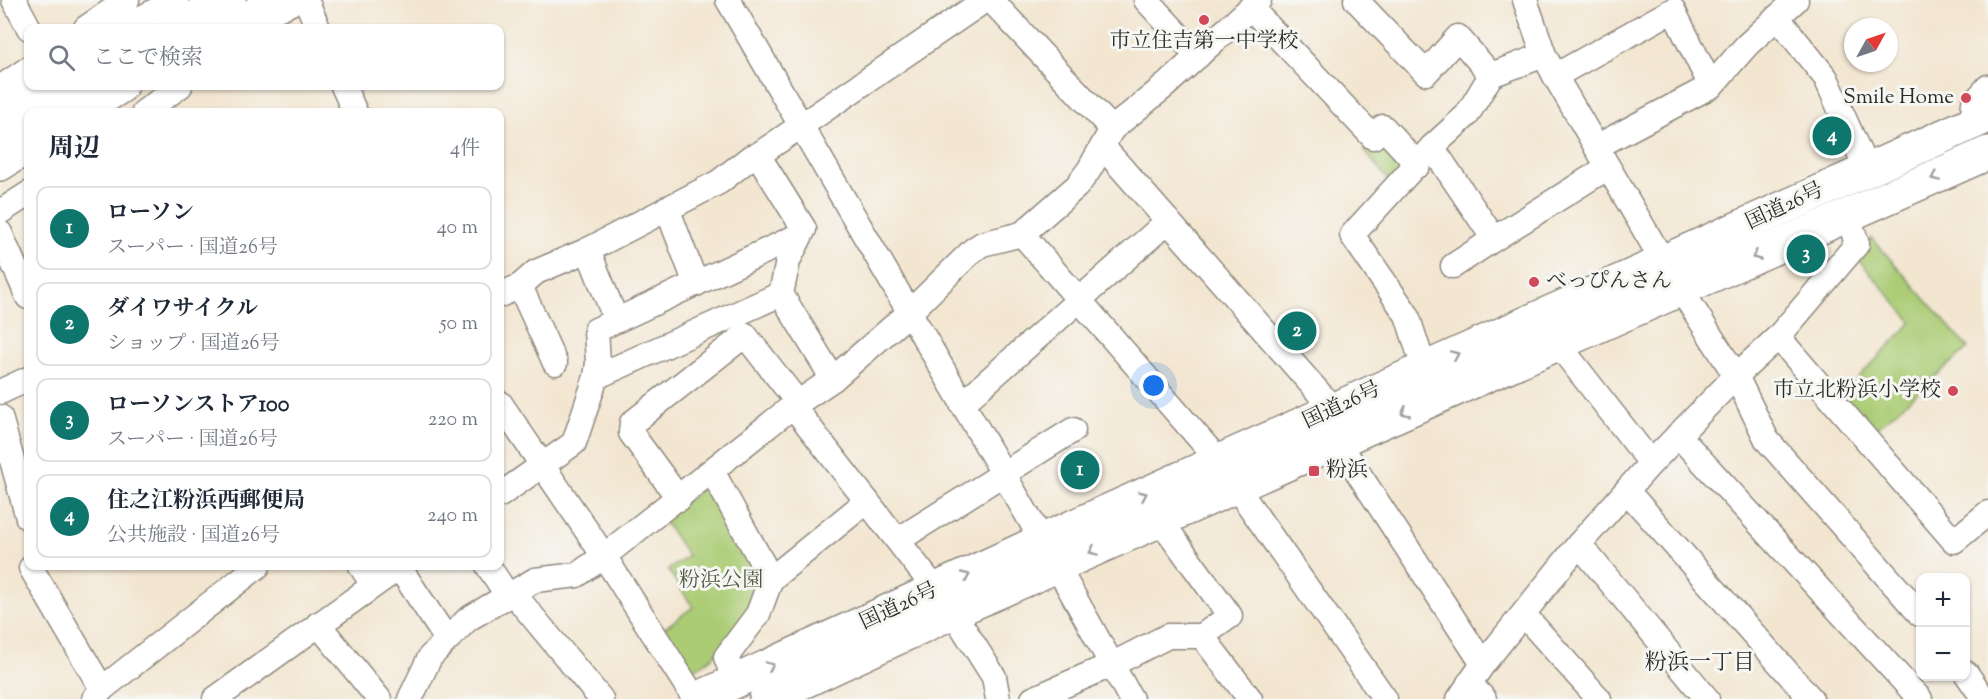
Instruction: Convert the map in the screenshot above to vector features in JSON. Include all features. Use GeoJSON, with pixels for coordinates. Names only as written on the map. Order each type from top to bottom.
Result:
{"type":"FeatureCollection","features":[{"type":"Feature","properties":{"kind":"highway"},"geometry":{"type":"LineString","coordinates":[[180,24],[229,0]]}},
{"type":"Feature","properties":{"kind":"highway"},"geometry":{"type":"LineString","coordinates":[[234,24],[292,2]]}},
{"type":"Feature","properties":{"kind":"highway"},"geometry":{"type":"LineString","coordinates":[[42,108],[72,90]]}},
{"type":"Feature","properties":{"kind":"highway"},"geometry":{"type":"LineString","coordinates":[[86,108],[115,90]]}},
{"type":"Feature","properties":{"kind":"highway"},"geometry":{"type":"LineString","coordinates":[[0,135],[24,120]]}},
{"type":"Feature","properties":{"kind":"highway","name":"国道26号"},"geometry":{"type":"LineString","coordinates":[[696,699],[944,601],[1049,554],[1219,461],[1980,120]]}},
{"type":"Feature","properties":{"kind":"highway"},"geometry":{"type":"LineString","coordinates":[[0,164],[24,149]]}},
{"type":"Feature","properties":{"kind":"highway","name":"国道26号"},"geometry":{"type":"LineString","coordinates":[[1049,554],[1161,521],[1988,153]]}},
{"type":"Feature","properties":{"kind":"highway","name":"国道26号"},"geometry":{"type":"LineString","coordinates":[[766,699],[944,601]]}},
{"type":"Feature","properties":{"kind":"street"},"geometry":{"type":"LineString","coordinates":[[14,0],[27,24]]}},
{"type":"Feature","properties":{"kind":"street"},"geometry":{"type":"LineString","coordinates":[[92,24],[127,0]]}},
{"type":"Feature","properties":{"kind":"street"},"geometry":{"type":"LineString","coordinates":[[130,24],[176,0]]}},
{"type":"Feature","properties":{"kind":"street"},"geometry":{"type":"LineString","coordinates":[[729,0],[1131,699]]}},
{"type":"Feature","properties":{"kind":"street"},"geometry":{"type":"LineString","coordinates":[[555,363],[510,291],[536,272],[588,250],[719,182],[751,157],[758,155],[985,0]]}},
{"type":"Feature","properties":{"kind":"street"},"geometry":{"type":"LineString","coordinates":[[991,0],[1107,138],[1168,221],[1334,410]]}},
{"type":"Feature","properties":{"kind":"street"},"geometry":{"type":"LineString","coordinates":[[1146,0],[1198,56]]}},
{"type":"Feature","properties":{"kind":"street"},"geometry":{"type":"LineString","coordinates":[[1356,0],[1426,73],[1458,37],[1491,75]]}},
{"type":"Feature","properties":{"kind":"street"},"geometry":{"type":"LineString","coordinates":[[1453,266],[1494,239],[1602,157],[1711,86],[1747,45],[1796,0]]}},
{"type":"Feature","properties":{"kind":"street"},"geometry":{"type":"LineString","coordinates":[[1527,1],[1550,66],[1664,263],[1736,376],[1767,440],[1916,609]]}},
{"type":"Feature","properties":{"kind":"street"},"geometry":{"type":"LineString","coordinates":[[262,24],[292,2],[314,24]]}},
{"type":"Feature","properties":{"kind":"street"},"geometry":{"type":"LineString","coordinates":[[410,699],[429,657],[468,619],[535,580],[577,576],[679,499],[796,405],[833,379],[909,313],[982,244],[1022,234],[1077,186],[1107,138],[1255,4],[1373,136],[1383,127],[1425,156],[1494,239]]}},
{"type":"Feature","properties":{"kind":"street"},"geometry":{"type":"LineString","coordinates":[[1491,75],[1550,66],[1671,5],[1711,86]]}},
{"type":"Feature","properties":{"kind":"street"},"geometry":{"type":"LineString","coordinates":[[1777,17],[1826,78],[1867,170]]}},
{"type":"Feature","properties":{"kind":"street"},"geometry":{"type":"LineString","coordinates":[[0,88],[24,72]]}},
{"type":"Feature","properties":{"kind":"street"},"geometry":{"type":"LineString","coordinates":[[1424,368],[1407,315],[1352,235],[1425,156],[1467,115],[1491,75]]}},
{"type":"Feature","properties":{"kind":"street"},"geometry":{"type":"LineString","coordinates":[[1980,120],[1974,103],[1988,87]]}},
{"type":"Feature","properties":{"kind":"street"},"geometry":{"type":"LineString","coordinates":[[0,109],[28,90]]}},
{"type":"Feature","properties":{"kind":"street"},"geometry":{"type":"LineString","coordinates":[[150,108],[174,90]]}},
{"type":"Feature","properties":{"kind":"street"},"geometry":{"type":"LineString","coordinates":[[345,90],[353,108]]}},
{"type":"Feature","properties":{"kind":"street"},"geometry":{"type":"LineString","coordinates":[[758,155],[804,229],[788,261],[781,294],[833,379]]}},
{"type":"Feature","properties":{"kind":"street"},"geometry":{"type":"LineString","coordinates":[[0,212],[24,197]]}},
{"type":"Feature","properties":{"kind":"street"},"geometry":{"type":"LineString","coordinates":[[667,208],[696,284]]}},
{"type":"Feature","properties":{"kind":"street"},"geometry":{"type":"LineString","coordinates":[[1338,442],[1474,686],[1524,615],[1579,544],[1651,463],[1736,376],[1778,337],[1857,244],[1848,215]]}},
{"type":"Feature","properties":{"kind":"street"},"geometry":{"type":"LineString","coordinates":[[962,404],[1168,221]]}},
{"type":"Feature","properties":{"kind":"street"},"geometry":{"type":"LineString","coordinates":[[0,233],[24,288]]}},
{"type":"Feature","properties":{"kind":"street"},"geometry":{"type":"LineString","coordinates":[[1022,234],[1219,461]]}},
{"type":"Feature","properties":{"kind":"street"},"geometry":{"type":"LineString","coordinates":[[504,492],[573,443],[596,377],[598,363],[596,330],[800,235]]}},
{"type":"Feature","properties":{"kind":"street"},"geometry":{"type":"LineString","coordinates":[[588,250],[616,320]]}},
{"type":"Feature","properties":{"kind":"street"},"geometry":{"type":"LineString","coordinates":[[596,377],[781,294]]}},
{"type":"Feature","properties":{"kind":"street"},"geometry":{"type":"LineString","coordinates":[[679,499],[631,433],[632,423],[746,335],[867,501],[944,601],[994,677],[998,699]]}},
{"type":"Feature","properties":{"kind":"street"},"geometry":{"type":"LineString","coordinates":[[1778,337],[1954,541],[1988,513]]}},
{"type":"Feature","properties":{"kind":"street"},"geometry":{"type":"LineString","coordinates":[[1558,344],[1651,463]]}},
{"type":"Feature","properties":{"kind":"street"},"geometry":{"type":"LineString","coordinates":[[0,392],[24,381]]}},
{"type":"Feature","properties":{"kind":"street"},"geometry":{"type":"LineString","coordinates":[[504,416],[542,465],[604,556],[684,684],[696,699]]}},
{"type":"Feature","properties":{"kind":"street"},"geometry":{"type":"LineString","coordinates":[[0,417],[24,504]]}},
{"type":"Feature","properties":{"kind":"street"},"geometry":{"type":"LineString","coordinates":[[898,540],[1073,430]]}},
{"type":"Feature","properties":{"kind":"street"},"geometry":{"type":"LineString","coordinates":[[1678,435],[1920,699]]}},
{"type":"Feature","properties":{"kind":"street"},"geometry":{"type":"LineString","coordinates":[[712,471],[771,579]]}},
{"type":"Feature","properties":{"kind":"street"},"geometry":{"type":"LineString","coordinates":[[1237,488],[1385,699]]}},
{"type":"Feature","properties":{"kind":"street"},"geometry":{"type":"LineString","coordinates":[[1627,490],[1811,699]]}},
{"type":"Feature","properties":{"kind":"street"},"geometry":{"type":"LineString","coordinates":[[735,682],[726,657],[758,614],[771,579],[867,501]]}},
{"type":"Feature","properties":{"kind":"street"},"geometry":{"type":"LineString","coordinates":[[1033,699],[1111,665],[1168,636],[1202,636],[1230,616],[1161,521]]}},
{"type":"Feature","properties":{"kind":"street"},"geometry":{"type":"LineString","coordinates":[[1579,544],[1707,699]]}},
{"type":"Feature","properties":{"kind":"street"},"geometry":{"type":"LineString","coordinates":[[32,570],[98,694],[248,570]]}},
{"type":"Feature","properties":{"kind":"street"},"geometry":{"type":"LineString","coordinates":[[215,699],[318,624],[367,575],[385,570]]}},
{"type":"Feature","properties":{"kind":"street"},"geometry":{"type":"LineString","coordinates":[[403,570],[446,638]]}},
{"type":"Feature","properties":{"kind":"street"},"geometry":{"type":"LineString","coordinates":[[491,570],[601,699]]}},
{"type":"Feature","properties":{"kind":"street"},"geometry":{"type":"LineString","coordinates":[[1524,615],[1599,699]]}},
{"type":"Feature","properties":{"kind":"street"},"geometry":{"type":"LineString","coordinates":[[318,624],[379,699]]}},
{"type":"Feature","properties":{"kind":"street"},"geometry":{"type":"LineString","coordinates":[[1202,636],[1250,699]]}},
{"type":"Feature","properties":{"kind":"street"},"geometry":{"type":"LineString","coordinates":[[1970,679],[1986,699]]}},
{"type":"Feature","properties":{"kind":"green space"},"geometry":{"type":"Polygon","coordinates":[[[1383,132],[1414,164],[1391,184],[1364,150],[1383,132]]]}},
{"type":"Feature","properties":{"kind":"green space"},"geometry":{"type":"Polygon","coordinates":[[[1872,238],[1968,348],[1870,434],[1839,398],[1912,322],[1857,258],[1872,238]]]}},
{"type":"Feature","properties":{"kind":"green space","name":"粉浜公園"},"geometry":{"type":"Polygon","coordinates":[[[705,486],[715,489],[765,583],[751,611],[735,635],[715,655],[689,672],[662,630],[693,607],[668,570],[688,556],[663,520],[705,486]]]}},
{"type":"Feature","properties":{"kind":"place","name":"市立住吉第一中学校"},"geometry":{"type":"Point","coordinates":[1204,20]}},
{"type":"Feature","properties":{"kind":"place","name":"Smile Home"},"geometry":{"type":"Point","coordinates":[1966,98]}},
{"type":"Feature","properties":{"kind":"place","name":"住之江粉浜西郵便局"},"geometry":{"type":"Point","coordinates":[1832,136]}},
{"type":"Feature","properties":{"kind":"place","name":"ローソンストア100"},"geometry":{"type":"Point","coordinates":[1806,254]}},
{"type":"Feature","properties":{"kind":"place","name":"べっぴんさん"},"geometry":{"type":"Point","coordinates":[1534,282]}},
{"type":"Feature","properties":{"kind":"place","name":"ダイワサイクル"},"geometry":{"type":"Point","coordinates":[1297,331]}},
{"type":"Feature","properties":{"kind":"place","name":"市立北粉浜小学校"},"geometry":{"type":"Point","coordinates":[1953,391]}},
{"type":"Feature","properties":{"kind":"place","name":"ローソン"},"geometry":{"type":"Point","coordinates":[1080,470]}},
{"type":"Feature","properties":{"kind":"place","name":"粉浜"},"geometry":{"type":"Point","coordinates":[1314,471]}},
{"type":"Feature","properties":{"kind":"district","name":"粉浜一丁目"},"geometry":{"type":"Point","coordinates":[1700,664]}}]}
